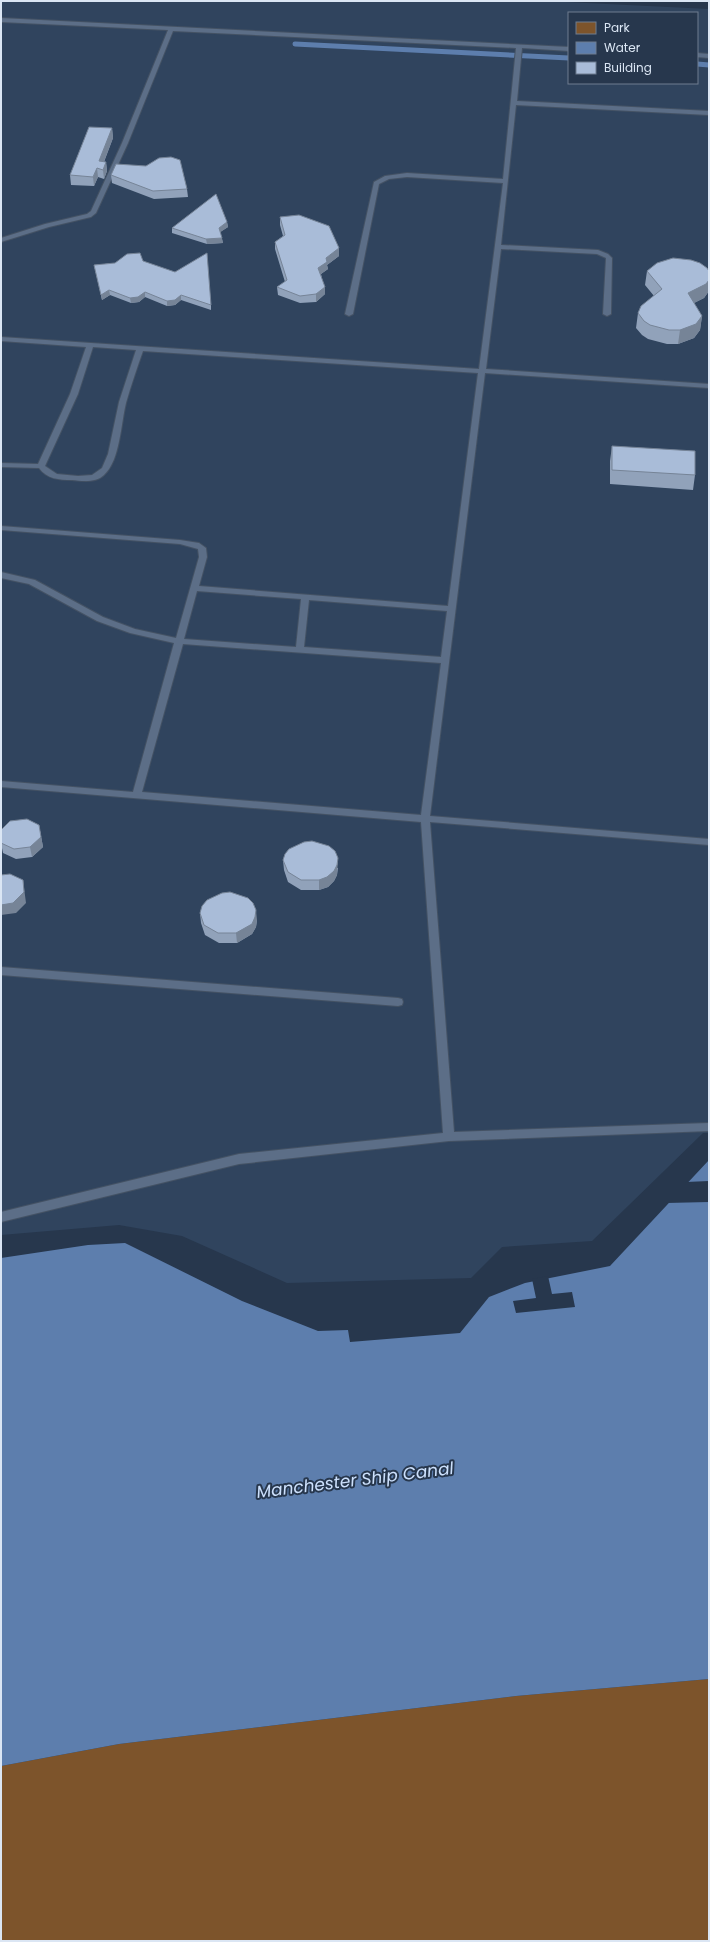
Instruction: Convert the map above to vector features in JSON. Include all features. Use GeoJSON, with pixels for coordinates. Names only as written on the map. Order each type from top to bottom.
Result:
{"type":"FeatureCollection","features":[{"type":"Feature","properties":{"kind":"lane"},"geometry":{"type":"LineString","coordinates":[[1,20],[568,49]]}},
{"type":"Feature","properties":{"kind":"lane"},"geometry":{"type":"LineString","coordinates":[[1,240],[47,225],[88,216],[94,212],[125,143],[171,29]]}},
{"type":"Feature","properties":{"kind":"lane"},"geometry":{"type":"LineString","coordinates":[[449,1137],[425,819],[506,181],[519,46]]}},
{"type":"Feature","properties":{"kind":"lane"},"geometry":{"type":"LineString","coordinates":[[698,55],[709,56]]}},
{"type":"Feature","properties":{"kind":"lane"},"geometry":{"type":"LineString","coordinates":[[513,103],[709,113]]}},
{"type":"Feature","properties":{"kind":"lane"},"geometry":{"type":"LineString","coordinates":[[349,314],[376,183],[387,177],[407,175],[506,181]]}},
{"type":"Feature","properties":{"kind":"lane"},"geometry":{"type":"LineString","coordinates":[[497,247],[598,252],[606,255],[609,258],[607,314]]}},
{"type":"Feature","properties":{"kind":"lane"},"geometry":{"type":"LineString","coordinates":[[1,339],[709,386]]}},
{"type":"Feature","properties":{"kind":"lane"},"geometry":{"type":"LineString","coordinates":[[41,466],[74,394],[90,345]]}},
{"type":"Feature","properties":{"kind":"lane"},"geometry":{"type":"LineString","coordinates":[[41,466],[46,474],[60,478],[80,479],[94,477],[101,474],[114,447],[121,410],[140,348]]}},
{"type":"Feature","properties":{"kind":"lane"},"geometry":{"type":"LineString","coordinates":[[1,466],[41,466]]}},
{"type":"Feature","properties":{"kind":"lane"},"geometry":{"type":"LineString","coordinates":[[1,528],[180,542],[196,545],[202,548],[203,557],[136,796]]}},
{"type":"Feature","properties":{"kind":"lane"},"geometry":{"type":"LineString","coordinates":[[1,575],[32,582],[100,619],[126,629],[179,641],[445,660]]}},
{"type":"Feature","properties":{"kind":"lane"},"geometry":{"type":"LineString","coordinates":[[194,588],[451,610]]}},
{"type":"Feature","properties":{"kind":"lane"},"geometry":{"type":"LineString","coordinates":[[300,650],[305,597]]}},
{"type":"Feature","properties":{"kind":"lane"},"geometry":{"type":"LineString","coordinates":[[1,784],[709,842]]}},
{"type":"Feature","properties":{"kind":"lane"},"geometry":{"type":"LineString","coordinates":[[1,970],[398,1002]]}},
{"type":"Feature","properties":{"kind":"lane"},"geometry":{"type":"LineString","coordinates":[[1,1217],[240,1159],[449,1137],[709,1127]]}},
{"type":"Feature","properties":{"kind":"shaded area"},"geometry":{"type":"Polygon","coordinates":[[[1,1],[546,1],[709,9],[709,1133],[703,1133],[592,1241],[502,1247],[471,1278],[287,1283],[182,1236],[119,1225],[1,1235],[1,1]]]}},
{"type":"Feature","properties":{"kind":"green space"},"geometry":{"type":"Polygon","coordinates":[[[709,1679],[709,1941],[1,1941],[1,1766],[119,1744],[516,1696],[709,1679]]]}},
{"type":"Feature","properties":{"kind":"water","name":"Manchester Ship Canal"},"geometry":{"type":"Polygon","coordinates":[[[709,1160],[709,1679],[516,1696],[119,1744],[1,1766],[1,1258],[88,1245],[125,1243],[242,1301],[318,1331],[348,1330],[350,1342],[460,1333],[489,1297],[525,1283],[610,1266],[709,1160]]]}},
{"type":"Feature","properties":{"kind":"pier"},"geometry":{"type":"Polygon","coordinates":[[[709,1181],[709,1202],[666,1203],[686,1182],[709,1181]]]}},
{"type":"Feature","properties":{"kind":"pier"},"geometry":{"type":"Polygon","coordinates":[[[548,1276],[552,1294],[572,1292],[575,1307],[516,1313],[513,1301],[536,1298],[532,1279],[548,1276]]]}},
{"type":"Feature","properties":{"kind":"building"},"geometry":{"type":"Polygon","coordinates":[[[89,127],[112,128],[99,161],[106,162],[103,170],[97,168],[93,177],[70,175],[89,127]]]}},
{"type":"Feature","properties":{"kind":"building"},"geometry":{"type":"Polygon","coordinates":[[[171,157],[180,160],[187,189],[153,191],[111,175],[116,164],[146,166],[159,158],[171,157]]]}},
{"type":"Feature","properties":{"kind":"building"},"geometry":{"type":"Polygon","coordinates":[[[216,194],[227,222],[219,228],[222,238],[206,239],[172,228],[216,194]]]}},
{"type":"Feature","properties":{"kind":"building"},"geometry":{"type":"Polygon","coordinates":[[[299,215],[329,226],[339,248],[326,258],[327,262],[318,268],[325,287],[316,294],[300,296],[277,287],[287,280],[275,242],[285,235],[280,217],[299,215]]]}},
{"type":"Feature","properties":{"kind":"building"},"geometry":{"type":"Polygon","coordinates":[[[140,253],[143,261],[175,272],[207,253],[211,305],[181,295],[175,300],[167,301],[145,292],[138,297],[130,298],[109,290],[101,295],[94,265],[115,263],[127,254],[140,253]]]}},
{"type":"Feature","properties":{"kind":"building"},"geometry":{"type":"Polygon","coordinates":[[[673,258],[691,260],[700,263],[709,271],[709,280],[706,284],[688,293],[702,316],[696,324],[680,330],[669,330],[650,325],[644,321],[638,313],[641,306],[662,289],[647,271],[657,263],[673,258]]]}},
{"type":"Feature","properties":{"kind":"building"},"geometry":{"type":"Polygon","coordinates":[[[612,446],[695,451],[695,475],[612,470],[612,446]]]}},
{"type":"Feature","properties":{"kind":"building"},"geometry":{"type":"Polygon","coordinates":[[[27,819],[39,825],[41,837],[30,847],[14,849],[1,843],[1,830],[10,821],[27,819]]]}},
{"type":"Feature","properties":{"kind":"building"},"geometry":{"type":"Polygon","coordinates":[[[312,841],[329,846],[335,851],[338,858],[337,865],[334,871],[327,877],[319,880],[301,880],[288,872],[283,860],[289,849],[304,842],[312,841]]]}},
{"type":"Feature","properties":{"kind":"building"},"geometry":{"type":"Polygon","coordinates":[[[10,874],[23,880],[24,892],[13,903],[1,905],[1,875],[10,874]]]}},
{"type":"Feature","properties":{"kind":"building"},"geometry":{"type":"Polygon","coordinates":[[[230,892],[248,898],[253,903],[256,910],[255,917],[252,924],[236,933],[218,933],[204,925],[200,913],[202,906],[207,900],[222,893],[230,892]]]}},
{"type":"Feature","properties":{"kind":"waterway"},"geometry":{"type":"LineString","coordinates":[[295,44],[568,58]]}},
{"type":"Feature","properties":{"kind":"waterway"},"geometry":{"type":"LineString","coordinates":[[698,64],[709,65]]}}]}
